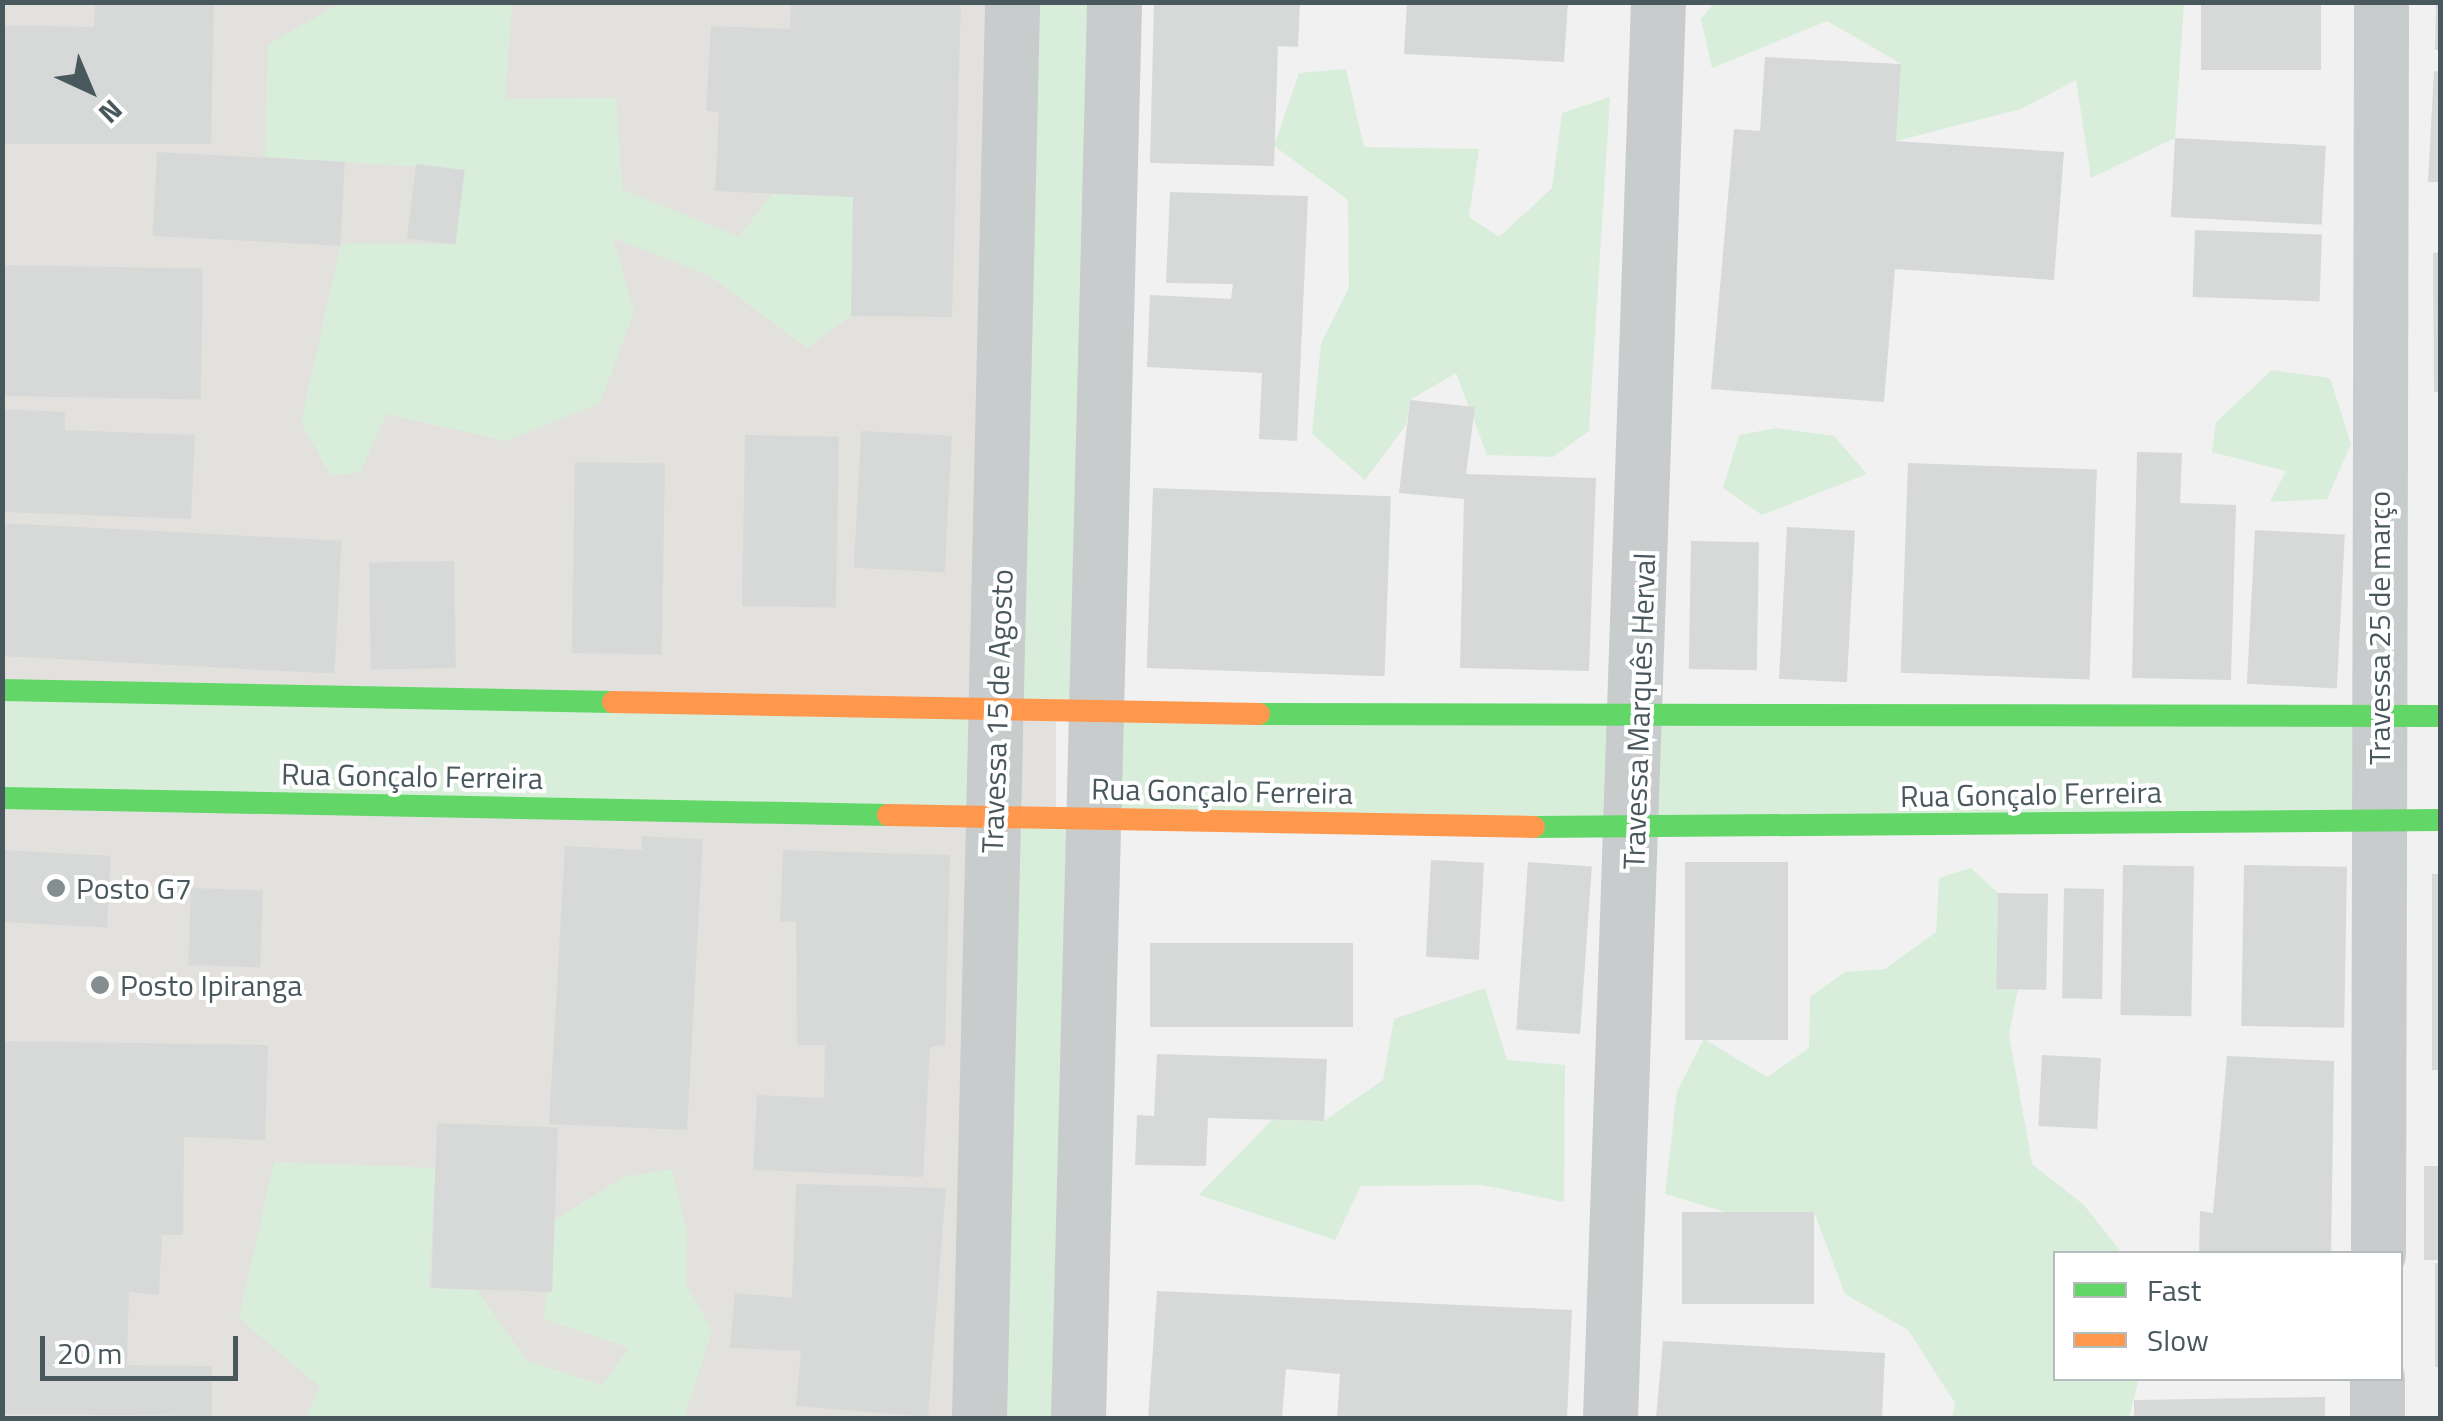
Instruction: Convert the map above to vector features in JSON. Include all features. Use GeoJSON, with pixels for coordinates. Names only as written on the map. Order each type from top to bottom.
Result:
{"type":"FeatureCollection","features":[{"type":"Feature","properties":{"kind":"street","name":"Travessa 15 de Agosto"},"geometry":{"type":"LineString","coordinates":[[979,1418],[993,816],[1000,713],[1012,2]]}},
{"type":"Feature","properties":{"kind":"street"},"geometry":{"type":"LineString","coordinates":[[1078,1418],[1114,2]]}},
{"type":"Feature","properties":{"kind":"street","name":"Travessa Marquês Herval"},"geometry":{"type":"LineString","coordinates":[[1610,1418],[1636,829],[1658,2]]}},
{"type":"Feature","properties":{"kind":"street","name":"Travessa 25 de março"},"geometry":{"type":"LineString","coordinates":[[2378,1251],[2381,2]]}},
{"type":"Feature","properties":{"kind":"street"},"geometry":{"type":"LineString","coordinates":[[2,690],[1000,713],[1639,721],[2440,716]]}},
{"type":"Feature","properties":{"kind":"street","name":"Rua Gonçalo Ferreira"},"geometry":{"type":"LineString","coordinates":[[2,798],[1636,829],[2440,820]]}},
{"type":"Feature","properties":{"kind":"street"},"geometry":{"type":"LineString","coordinates":[[2377,1381],[2377,1418]]}},
{"type":"Feature","properties":{"kind":"shaded area"},"geometry":{"type":"Polygon","coordinates":[[[3,3],[1056,3],[1056,1418],[3,1418],[3,3]]]}},
{"type":"Feature","properties":{"kind":"green space"},"geometry":{"type":"Polygon","coordinates":[[[1114,2],[1099,713],[2377,716],[2380,820],[1096,819],[1078,1418],[979,1418],[993,816],[1095,818],[1099,714],[1000,713],[1012,3],[1114,2]]]}},
{"type":"Feature","properties":{"kind":"green space"},"geometry":{"type":"Polygon","coordinates":[[[1715,2],[2184,3],[2175,138],[2091,178],[2076,80],[2021,109],[1896,141],[1900,63],[1827,21],[1712,68],[1701,19],[1715,2]]]}},
{"type":"Feature","properties":{"kind":"green space"},"geometry":{"type":"Polygon","coordinates":[[[341,3],[512,3],[505,99],[616,98],[622,189],[739,237],[772,194],[853,197],[851,316],[807,348],[710,276],[613,238],[634,312],[600,403],[506,441],[386,414],[360,472],[331,476],[301,422],[341,243],[454,244],[465,170],[265,157],[268,44],[341,3]]]}},
{"type":"Feature","properties":{"kind":"green space"},"geometry":{"type":"Polygon","coordinates":[[[1346,69],[1364,147],[1479,149],[1469,217],[1499,237],[1552,188],[1562,113],[1610,97],[1589,431],[1553,457],[1487,455],[1456,373],[1410,400],[1406,425],[1365,480],[1312,434],[1321,343],[1349,287],[1348,200],[1274,146],[1299,73],[1346,69]]]}},
{"type":"Feature","properties":{"kind":"green space"},"geometry":{"type":"Polygon","coordinates":[[[2272,370],[2330,378],[2351,444],[2327,499],[2270,502],[2286,471],[2212,452],[2216,422],[2272,370]]]}},
{"type":"Feature","properties":{"kind":"green space"},"geometry":{"type":"Polygon","coordinates":[[[1777,428],[1834,436],[1867,474],[1762,515],[1723,488],[1739,435],[1777,428]]]}},
{"type":"Feature","properties":{"kind":"green space"},"geometry":{"type":"Polygon","coordinates":[[[3,690],[1000,713],[993,816],[3,798],[3,690]]]}},
{"type":"Feature","properties":{"kind":"green space"},"geometry":{"type":"Polygon","coordinates":[[[1971,868],[1998,893],[1998,988],[2018,989],[2009,1034],[2032,1164],[2084,1205],[2120,1251],[2053,1251],[2053,1381],[2138,1381],[2129,1418],[1952,1418],[1955,1403],[1908,1330],[1845,1294],[1814,1212],[1732,1214],[1665,1194],[1677,1091],[1704,1039],[1767,1077],[1809,1048],[1810,997],[1845,972],[1885,969],[1936,932],[1939,878],[1971,868]]]}},
{"type":"Feature","properties":{"kind":"green space"},"geometry":{"type":"Polygon","coordinates":[[[1485,988],[1507,1060],[1565,1065],[1564,1202],[1482,1185],[1361,1186],[1335,1240],[1199,1195],[1272,1120],[1324,1121],[1383,1080],[1394,1019],[1485,988]]]}},
{"type":"Feature","properties":{"kind":"green space"},"geometry":{"type":"Polygon","coordinates":[[[274,1162],[435,1168],[429,1288],[477,1290],[527,1361],[602,1385],[629,1348],[544,1319],[553,1221],[624,1177],[672,1169],[687,1230],[686,1284],[712,1331],[684,1418],[306,1418],[320,1387],[239,1318],[274,1162]]]}},
{"type":"Feature","properties":{"kind":"building"},"geometry":{"type":"Polygon","coordinates":[[[95,2],[214,2],[211,144],[2,144],[2,25],[94,27],[95,2]]]}},
{"type":"Feature","properties":{"kind":"building"},"geometry":{"type":"Polygon","coordinates":[[[791,2],[961,2],[952,317],[851,316],[853,197],[715,191],[719,112],[706,111],[711,26],[790,29],[791,2]]]}},
{"type":"Feature","properties":{"kind":"building"},"geometry":{"type":"Polygon","coordinates":[[[1154,2],[1300,2],[1298,47],[1278,46],[1274,166],[1150,163],[1154,2]]]}},
{"type":"Feature","properties":{"kind":"building"},"geometry":{"type":"Polygon","coordinates":[[[1407,2],[1568,2],[1564,62],[1404,54],[1407,2]]]}},
{"type":"Feature","properties":{"kind":"building"},"geometry":{"type":"Polygon","coordinates":[[[2201,2],[2321,2],[2321,70],[2201,70],[2201,2]]]}},
{"type":"Feature","properties":{"kind":"building"},"geometry":{"type":"Polygon","coordinates":[[[2436,2],[2440,2],[2440,50],[2435,50],[2436,2]]]}},
{"type":"Feature","properties":{"kind":"building"},"geometry":{"type":"Polygon","coordinates":[[[1765,57],[1901,64],[1896,141],[2064,152],[2054,280],[1895,269],[1884,402],[1711,389],[1734,129],[1760,131],[1765,57]]]}},
{"type":"Feature","properties":{"kind":"building"},"geometry":{"type":"Polygon","coordinates":[[[2434,71],[2440,72],[2440,182],[2428,182],[2434,71]]]}},
{"type":"Feature","properties":{"kind":"building"},"geometry":{"type":"Polygon","coordinates":[[[2175,138],[2326,146],[2322,225],[2171,217],[2175,138]]]}},
{"type":"Feature","properties":{"kind":"building"},"geometry":{"type":"Polygon","coordinates":[[[157,152],[345,162],[340,246],[153,236],[157,152]]]}},
{"type":"Feature","properties":{"kind":"building"},"geometry":{"type":"Polygon","coordinates":[[[416,164],[465,170],[455,244],[407,238],[416,164]]]}},
{"type":"Feature","properties":{"kind":"building"},"geometry":{"type":"Polygon","coordinates":[[[1170,192],[1308,196],[1297,441],[1259,439],[1262,373],[1147,367],[1150,295],[1231,299],[1233,284],[1166,283],[1170,192]]]}},
{"type":"Feature","properties":{"kind":"building"},"geometry":{"type":"Polygon","coordinates":[[[2195,230],[2322,234],[2320,301],[2193,297],[2195,230]]]}},
{"type":"Feature","properties":{"kind":"building"},"geometry":{"type":"Polygon","coordinates":[[[2440,252],[2440,392],[2434,392],[2433,253],[2440,252]]]}},
{"type":"Feature","properties":{"kind":"building"},"geometry":{"type":"Polygon","coordinates":[[[2,265],[203,269],[201,399],[2,396],[2,265]]]}},
{"type":"Feature","properties":{"kind":"building"},"geometry":{"type":"Polygon","coordinates":[[[1410,400],[1475,407],[1466,474],[1596,478],[1589,671],[1460,668],[1464,499],[1399,493],[1410,400]]]}},
{"type":"Feature","properties":{"kind":"building"},"geometry":{"type":"Polygon","coordinates":[[[2,409],[65,412],[65,430],[195,435],[191,519],[2,512],[2,409]]]}},
{"type":"Feature","properties":{"kind":"building"},"geometry":{"type":"Polygon","coordinates":[[[861,431],[952,436],[945,573],[854,568],[861,431]]]}},
{"type":"Feature","properties":{"kind":"building"},"geometry":{"type":"Polygon","coordinates":[[[745,435],[839,437],[836,608],[742,606],[745,435]]]}},
{"type":"Feature","properties":{"kind":"building"},"geometry":{"type":"Polygon","coordinates":[[[2137,452],[2182,453],[2180,503],[2236,505],[2231,680],[2132,678],[2137,452]]]}},
{"type":"Feature","properties":{"kind":"building"},"geometry":{"type":"Polygon","coordinates":[[[575,462],[665,464],[662,655],[572,653],[575,462]]]}},
{"type":"Feature","properties":{"kind":"building"},"geometry":{"type":"Polygon","coordinates":[[[1908,463],[2097,470],[2090,679],[1901,673],[1908,463]]]}},
{"type":"Feature","properties":{"kind":"building"},"geometry":{"type":"Polygon","coordinates":[[[1153,488],[1391,496],[1385,676],[1147,668],[1153,488]]]}},
{"type":"Feature","properties":{"kind":"building"},"geometry":{"type":"Polygon","coordinates":[[[2,523],[342,541],[335,674],[2,656],[2,523]]]}},
{"type":"Feature","properties":{"kind":"building"},"geometry":{"type":"Polygon","coordinates":[[[1787,527],[1855,531],[1847,682],[1779,679],[1787,527]]]}},
{"type":"Feature","properties":{"kind":"building"},"geometry":{"type":"Polygon","coordinates":[[[2255,530],[2345,535],[2337,688],[2247,684],[2255,530]]]}},
{"type":"Feature","properties":{"kind":"building"},"geometry":{"type":"Polygon","coordinates":[[[1691,541],[1759,542],[1757,670],[1689,669],[1691,541]]]}},
{"type":"Feature","properties":{"kind":"building"},"geometry":{"type":"Polygon","coordinates":[[[454,561],[456,668],[371,669],[369,562],[454,561]]]}},
{"type":"Feature","properties":{"kind":"building"},"geometry":{"type":"Polygon","coordinates":[[[641,836],[703,839],[687,1130],[549,1124],[565,846],[642,850],[641,836]]]}},
{"type":"Feature","properties":{"kind":"building","name":"Posto G7"},"geometry":{"type":"Polygon","coordinates":[[[2,850],[111,856],[107,928],[2,922],[2,850]]]}},
{"type":"Feature","properties":{"kind":"building"},"geometry":{"type":"Polygon","coordinates":[[[783,850],[950,855],[945,1045],[930,1047],[923,1177],[753,1170],[757,1095],[824,1098],[825,1045],[797,1045],[796,921],[780,922],[783,850]]]}},
{"type":"Feature","properties":{"kind":"building"},"geometry":{"type":"Polygon","coordinates":[[[1431,860],[1484,863],[1479,960],[1426,957],[1431,860]]]}},
{"type":"Feature","properties":{"kind":"building"},"geometry":{"type":"Polygon","coordinates":[[[1528,862],[1592,866],[1580,1034],[1516,1030],[1528,862]]]}},
{"type":"Feature","properties":{"kind":"building"},"geometry":{"type":"Polygon","coordinates":[[[1685,862],[1788,862],[1788,1040],[1685,1040],[1685,862]]]}},
{"type":"Feature","properties":{"kind":"building"},"geometry":{"type":"Polygon","coordinates":[[[2123,865],[2194,866],[2191,1016],[2120,1015],[2123,865]]]}},
{"type":"Feature","properties":{"kind":"building"},"geometry":{"type":"Polygon","coordinates":[[[2244,865],[2347,867],[2344,1028],[2241,1026],[2244,865]]]}},
{"type":"Feature","properties":{"kind":"building"},"geometry":{"type":"Polygon","coordinates":[[[2432,874],[2440,874],[2440,1070],[2432,1070],[2432,874]]]}},
{"type":"Feature","properties":{"kind":"building"},"geometry":{"type":"Polygon","coordinates":[[[191,888],[263,891],[260,967],[188,965],[191,888]]]}},
{"type":"Feature","properties":{"kind":"building"},"geometry":{"type":"Polygon","coordinates":[[[2064,888],[2104,889],[2102,999],[2062,998],[2064,888]]]}},
{"type":"Feature","properties":{"kind":"building"},"geometry":{"type":"Polygon","coordinates":[[[1998,893],[2048,894],[2046,990],[1996,989],[1998,893]]]}},
{"type":"Feature","properties":{"kind":"building"},"geometry":{"type":"Polygon","coordinates":[[[1150,943],[1353,943],[1353,1027],[1150,1027],[1150,943]]]}},
{"type":"Feature","properties":{"kind":"building"},"geometry":{"type":"Polygon","coordinates":[[[2,1041],[268,1045],[265,1140],[184,1137],[183,1235],[162,1235],[159,1295],[129,1292],[127,1365],[212,1366],[212,1416],[2,1414],[2,1041]]]}},
{"type":"Feature","properties":{"kind":"building"},"geometry":{"type":"Polygon","coordinates":[[[1157,1054],[1327,1059],[1324,1121],[1208,1118],[1206,1166],[1135,1165],[1137,1115],[1154,1116],[1157,1054]]]}},
{"type":"Feature","properties":{"kind":"building"},"geometry":{"type":"Polygon","coordinates":[[[2042,1055],[2101,1058],[2097,1129],[2038,1126],[2042,1055]]]}},
{"type":"Feature","properties":{"kind":"building"},"geometry":{"type":"Polygon","coordinates":[[[2227,1056],[2334,1061],[2331,1251],[2199,1251],[2200,1211],[2213,1213],[2227,1056]]]}},
{"type":"Feature","properties":{"kind":"building"},"geometry":{"type":"Polygon","coordinates":[[[437,1123],[558,1127],[552,1292],[431,1288],[437,1123]]]}},
{"type":"Feature","properties":{"kind":"building"},"geometry":{"type":"Polygon","coordinates":[[[2424,1166],[2440,1166],[2440,1260],[2424,1260],[2424,1166]]]}},
{"type":"Feature","properties":{"kind":"building"},"geometry":{"type":"Polygon","coordinates":[[[796,1184],[946,1188],[928,1417],[796,1406],[801,1351],[730,1348],[735,1293],[792,1298],[796,1184]]]}},
{"type":"Feature","properties":{"kind":"building"},"geometry":{"type":"Polygon","coordinates":[[[1682,1212],[1814,1212],[1814,1304],[1682,1304],[1682,1212]]]}},
{"type":"Feature","properties":{"kind":"building"},"geometry":{"type":"Polygon","coordinates":[[[2435,1263],[2440,1263],[2440,1367],[2435,1367],[2435,1263]]]}},
{"type":"Feature","properties":{"kind":"building"},"geometry":{"type":"Polygon","coordinates":[[[1157,1291],[1572,1310],[1567,1418],[1337,1418],[1340,1374],[1286,1369],[1282,1418],[1148,1418],[1157,1291]]]}},
{"type":"Feature","properties":{"kind":"building"},"geometry":{"type":"Polygon","coordinates":[[[1663,1341],[1885,1353],[1882,1418],[1656,1418],[1663,1341]]]}},
{"type":"Feature","properties":{"kind":"building"},"geometry":{"type":"Polygon","coordinates":[[[2325,1397],[2325,1418],[2134,1418],[2134,1400],[2325,1397]]]}},
{"type":"Feature","properties":{"kind":"traffic: fast"},"geometry":{"type":"LineString","coordinates":[[2,690],[613,702]]}},
{"type":"Feature","properties":{"kind":"traffic: fast"},"geometry":{"type":"LineString","coordinates":[[1259,714],[2440,716]]}},
{"type":"Feature","properties":{"kind":"traffic: fast"},"geometry":{"type":"LineString","coordinates":[[2,798],[888,815]]}},
{"type":"Feature","properties":{"kind":"traffic: fast"},"geometry":{"type":"LineString","coordinates":[[1534,827],[2440,820]]}},
{"type":"Feature","properties":{"kind":"traffic: slow"},"geometry":{"type":"LineString","coordinates":[[613,702],[1259,714]]}},
{"type":"Feature","properties":{"kind":"traffic: slow"},"geometry":{"type":"LineString","coordinates":[[888,815],[1534,827]]}},
{"type":"Feature","properties":{"kind":"place","name":"Posto G7"},"geometry":{"type":"Point","coordinates":[56,888]}},
{"type":"Feature","properties":{"kind":"place","name":"Posto Ipiranga"},"geometry":{"type":"Point","coordinates":[100,985]}}]}
